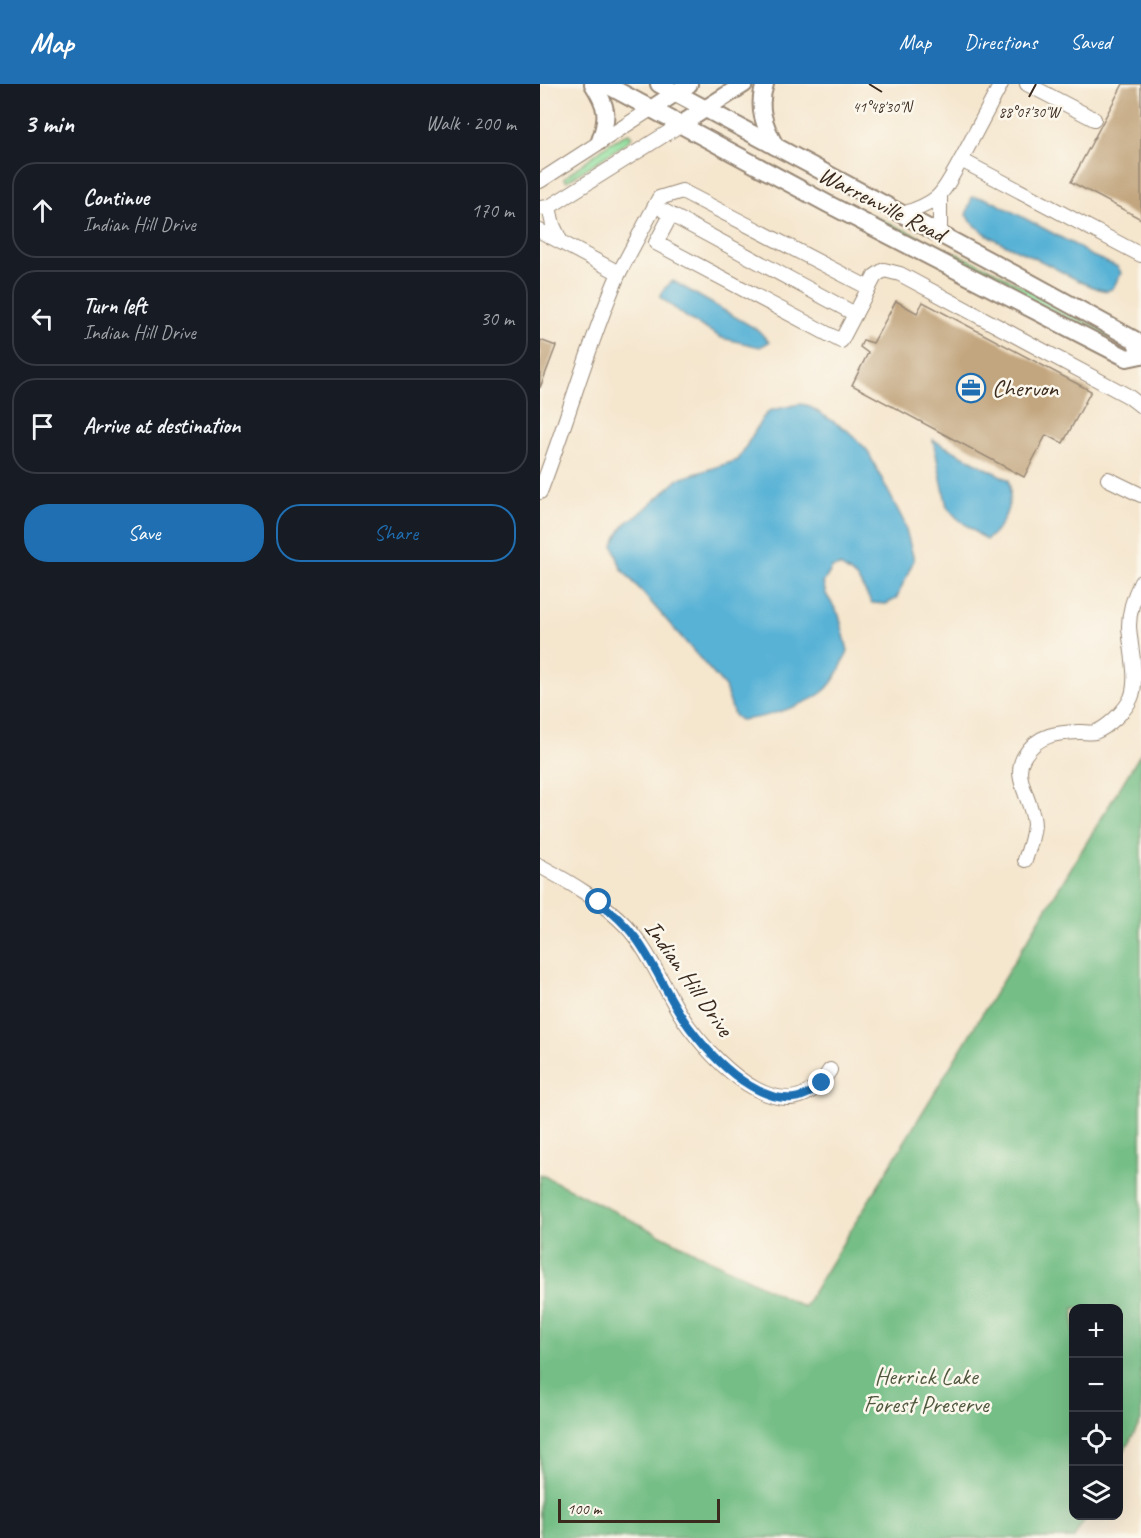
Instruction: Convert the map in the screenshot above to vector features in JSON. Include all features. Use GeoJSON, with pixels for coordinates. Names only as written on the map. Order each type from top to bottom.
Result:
{"type":"FeatureCollection","features":[{"type":"Feature","properties":{"kind":"main road"},"geometry":{"type":"LineString","coordinates":[[593,84],[605,105],[606,125],[600,141]]}},
{"type":"Feature","properties":{"kind":"main road","name":"Warrenville Road"},"geometry":{"type":"LineString","coordinates":[[605,84],[828,204],[1127,358],[1141,355],[1135,340],[705,108],[682,88],[659,84]]}},
{"type":"Feature","properties":{"kind":"main road"},"geometry":{"type":"LineString","coordinates":[[680,125],[744,84]]}},
{"type":"Feature","properties":{"kind":"main road"},"geometry":{"type":"LineString","coordinates":[[765,84],[761,105],[763,119],[775,146]]}},
{"type":"Feature","properties":{"kind":"main road"},"geometry":{"type":"LineString","coordinates":[[651,109],[682,88]]}},
{"type":"Feature","properties":{"kind":"street"},"geometry":{"type":"LineString","coordinates":[[940,234],[940,197],[1001,84]]}},
{"type":"Feature","properties":{"kind":"street"},"geometry":{"type":"LineString","coordinates":[[1027,84],[1094,119]]}},
{"type":"Feature","properties":{"kind":"street"},"geometry":{"type":"LineString","coordinates":[[540,181],[651,109]]}},
{"type":"Feature","properties":{"kind":"street"},"geometry":{"type":"LineString","coordinates":[[560,240],[544,207],[680,125]]}},
{"type":"Feature","properties":{"kind":"street"},"geometry":{"type":"LineString","coordinates":[[961,160],[1141,255]]}},
{"type":"Feature","properties":{"kind":"street"},"geometry":{"type":"LineString","coordinates":[[540,492],[619,273],[659,198],[682,191],[869,288]]}},
{"type":"Feature","properties":{"kind":"street"},"geometry":{"type":"LineString","coordinates":[[903,214],[923,207],[940,197]]}},
{"type":"Feature","properties":{"kind":"street"},"geometry":{"type":"LineString","coordinates":[[655,206],[855,314]]}},
{"type":"Feature","properties":{"kind":"street"},"geometry":{"type":"LineString","coordinates":[[671,215],[656,243],[841,341],[875,276],[884,270],[900,274],[1128,396],[1141,406]]}},
{"type":"Feature","properties":{"kind":"street"},"geometry":{"type":"LineString","coordinates":[[540,231],[619,273]]}},
{"type":"Feature","properties":{"kind":"street"},"geometry":{"type":"LineString","coordinates":[[1108,479],[1141,495]]}},
{"type":"Feature","properties":{"kind":"street"},"geometry":{"type":"LineString","coordinates":[[1024,860],[1034,825],[1032,809],[1020,774],[1022,760],[1030,749],[1053,733],[1095,732],[1120,715],[1128,705],[1134,690],[1130,611],[1141,582]]}},
{"type":"Feature","properties":{"kind":"street","name":"Indian Hill Drive"},"geometry":{"type":"LineString","coordinates":[[540,866],[599,902],[626,927],[642,948],[690,1028],[705,1046],[737,1076],[769,1096],[792,1099],[817,1088],[830,1070]]}},
{"type":"Feature","properties":{"kind":"green space"},"geometry":{"type":"Polygon","coordinates":[[[629,133],[632,137],[623,145],[567,181],[564,178],[610,143],[629,133]]]}},
{"type":"Feature","properties":{"kind":"green space"},"geometry":{"type":"Polygon","coordinates":[[[847,204],[992,270],[1134,347],[1132,349],[1086,328],[845,206],[847,204]]]}},
{"type":"Feature","properties":{"kind":"green space","name":"Herrick Lake Forest Preserve"},"geometry":{"type":"Polygon","coordinates":[[[1141,753],[1141,1421],[1123,1453],[1123,1304],[1069,1304],[1069,1520],[1085,1520],[1074,1538],[540,1538],[540,1174],[804,1307],[1141,753]]]}},
{"type":"Feature","properties":{"kind":"water"},"geometry":{"type":"Polygon","coordinates":[[[972,197],[994,202],[1090,255],[1118,267],[1121,273],[1113,288],[1107,291],[1090,286],[982,231],[966,215],[972,197]]]}},
{"type":"Feature","properties":{"kind":"water"},"geometry":{"type":"Polygon","coordinates":[[[673,281],[758,330],[769,342],[760,347],[722,338],[689,319],[660,297],[673,281]]]}},
{"type":"Feature","properties":{"kind":"water"},"geometry":{"type":"Polygon","coordinates":[[[799,404],[807,405],[847,430],[867,450],[904,522],[914,560],[896,599],[886,604],[872,603],[852,574],[840,566],[832,568],[823,583],[826,594],[839,615],[848,651],[837,674],[830,685],[813,699],[770,714],[740,720],[734,715],[725,687],[621,568],[613,545],[625,525],[679,479],[738,460],[769,411],[799,404]]]}},
{"type":"Feature","properties":{"kind":"water"},"geometry":{"type":"Polygon","coordinates":[[[933,440],[1009,480],[1010,497],[1003,521],[993,535],[986,540],[957,518],[947,507],[933,440]]]}},
{"type":"Feature","properties":{"kind":"building"},"geometry":{"type":"Polygon","coordinates":[[[1123,84],[1141,84],[1141,219],[1071,182],[1123,84]]]}},
{"type":"Feature","properties":{"kind":"building","name":"Chervon"},"geometry":{"type":"Polygon","coordinates":[[[896,301],[917,313],[923,302],[1091,391],[1063,443],[1046,435],[1024,477],[852,385],[868,353],[860,347],[863,340],[873,343],[896,301]]]}},
{"type":"Feature","properties":{"kind":"building"},"geometry":{"type":"Polygon","coordinates":[[[540,340],[556,346],[540,388],[540,340]]]}},
{"type":"Feature","properties":{"kind":"place","name":"Chervon"},"geometry":{"type":"Point","coordinates":[971,388]}},
{"type":"Feature","properties":{"kind":"route"},"geometry":{"type":"LineString","coordinates":[[599,902],[634,936],[690,1028],[727,1068],[754,1088],[777,1098],[801,1097],[811,1093],[822,1083]]}}]}
